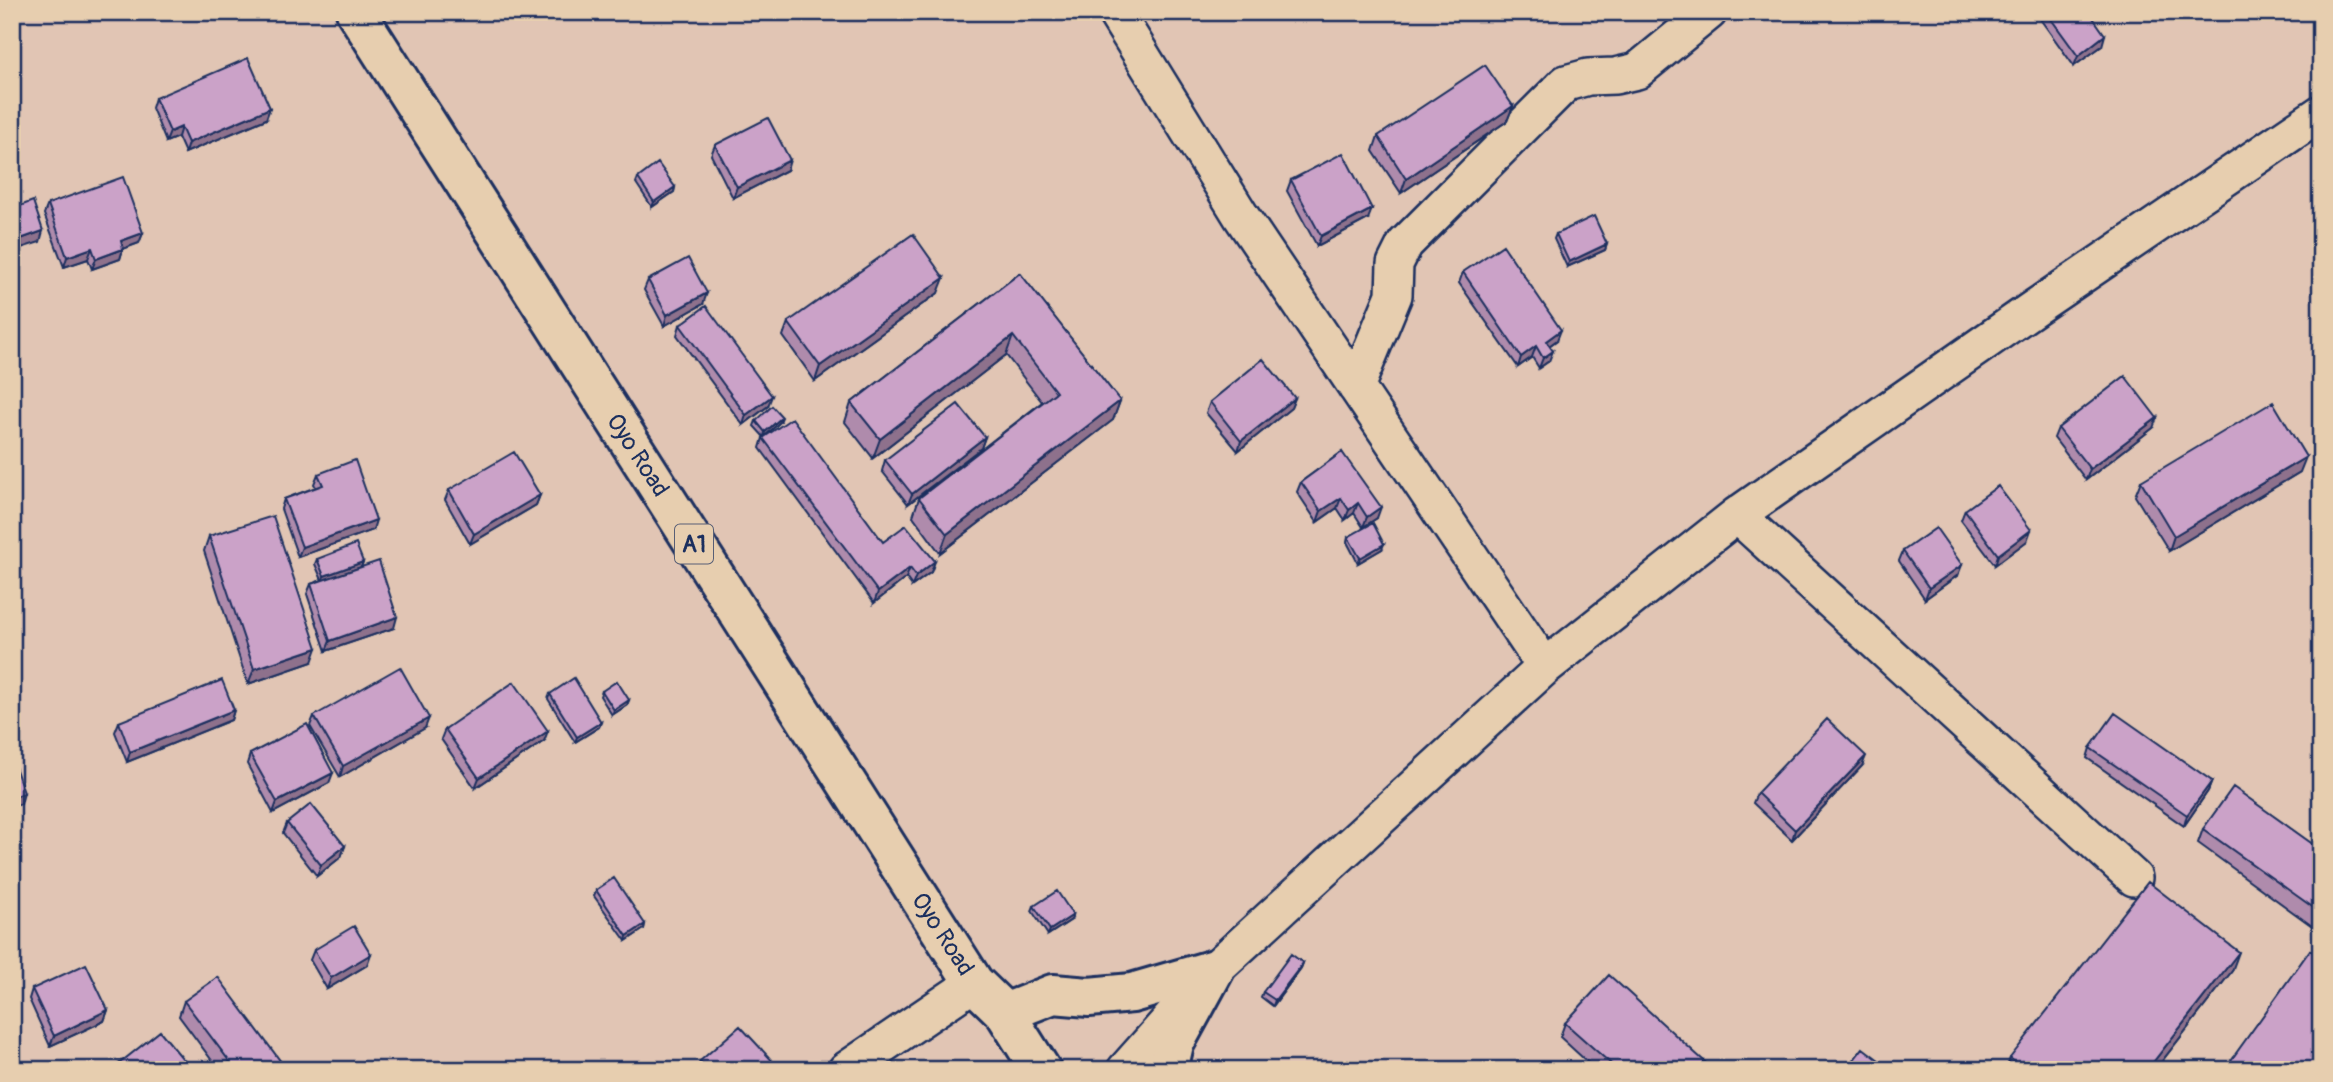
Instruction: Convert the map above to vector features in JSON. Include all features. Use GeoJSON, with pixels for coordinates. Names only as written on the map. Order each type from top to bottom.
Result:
{"type":"FeatureCollection","features":[{"type":"Feature","properties":{"kind":"highway","name":"Oyo Road"},"geometry":{"type":"LineString","coordinates":[[356,12],[974,983],[1005,1013],[1041,1070]]}},
{"type":"Feature","properties":{"kind":"highway"},"geometry":{"type":"LineString","coordinates":[[1005,1013],[1053,994],[1089,997],[1132,993],[1215,969]]}},
{"type":"Feature","properties":{"kind":"highway"},"geometry":{"type":"LineString","coordinates":[[1168,1070],[1174,1044],[1215,969]]}},
{"type":"Feature","properties":{"kind":"street"},"geometry":{"type":"LineString","coordinates":[[1115,12],[1241,216],[1545,667]]}},
{"type":"Feature","properties":{"kind":"street"},"geometry":{"type":"LineString","coordinates":[[1356,387],[1394,295],[1395,264],[1405,244],[1566,83],[1588,77],[1615,76],[1637,71],[1709,12]]}},
{"type":"Feature","properties":{"kind":"street"},"geometry":{"type":"LineString","coordinates":[[1125,1070],[1215,969],[1545,667],[1737,515],[2045,300],[2321,113]]}},
{"type":"Feature","properties":{"kind":"street"},"geometry":{"type":"LineString","coordinates":[[1737,515],[2134,878]]}},
{"type":"Feature","properties":{"kind":"street"},"geometry":{"type":"LineString","coordinates":[[846,1070],[974,983]]}},
{"type":"Feature","properties":{"kind":"building"},"geometry":{"type":"Polygon","coordinates":[[[2046,12],[2089,12],[2105,35],[2078,56],[2046,12]]]}},
{"type":"Feature","properties":{"kind":"building"},"geometry":{"type":"Polygon","coordinates":[[[248,58],[270,108],[188,143],[181,127],[170,132],[155,98],[248,58]]]}},
{"type":"Feature","properties":{"kind":"building"},"geometry":{"type":"Polygon","coordinates":[[[1485,65],[1513,106],[1406,179],[1378,136],[1485,65]]]}},
{"type":"Feature","properties":{"kind":"building"},"geometry":{"type":"Polygon","coordinates":[[[768,118],[790,160],[737,187],[715,145],[768,118]]]}},
{"type":"Feature","properties":{"kind":"building"},"geometry":{"type":"Polygon","coordinates":[[[1343,153],[1372,209],[1321,236],[1291,180],[1343,153]]]}},
{"type":"Feature","properties":{"kind":"building"},"geometry":{"type":"Polygon","coordinates":[[[658,163],[675,187],[654,202],[638,178],[658,163]]]}},
{"type":"Feature","properties":{"kind":"building"},"geometry":{"type":"Polygon","coordinates":[[[123,177],[143,233],[121,241],[123,249],[96,259],[92,248],[67,257],[48,204],[123,177]]]}},
{"type":"Feature","properties":{"kind":"building"},"geometry":{"type":"Polygon","coordinates":[[[33,201],[43,231],[12,242],[12,209],[33,201]]]}},
{"type":"Feature","properties":{"kind":"building"},"geometry":{"type":"Polygon","coordinates":[[[1594,216],[1607,244],[1569,262],[1556,234],[1594,216]]]}},
{"type":"Feature","properties":{"kind":"building"},"geometry":{"type":"Polygon","coordinates":[[[913,234],[944,278],[820,366],[788,322],[913,234]]]}},
{"type":"Feature","properties":{"kind":"building"},"geometry":{"type":"Polygon","coordinates":[[[1503,245],[1561,330],[1546,341],[1553,351],[1543,358],[1536,346],[1521,357],[1463,272],[1503,245]]]}},
{"type":"Feature","properties":{"kind":"building"},"geometry":{"type":"Polygon","coordinates":[[[688,258],[707,293],[667,315],[648,280],[688,258]]]}},
{"type":"Feature","properties":{"kind":"building"},"geometry":{"type":"Polygon","coordinates":[[[1020,273],[1120,401],[947,534],[919,498],[1056,392],[1013,336],[880,439],[851,403],[1020,273]]]}},
{"type":"Feature","properties":{"kind":"building"},"geometry":{"type":"Polygon","coordinates":[[[706,306],[772,396],[746,415],[680,325],[706,306]]]}},
{"type":"Feature","properties":{"kind":"building"},"geometry":{"type":"Polygon","coordinates":[[[1263,359],[1295,398],[1241,441],[1210,402],[1263,359]]]}},
{"type":"Feature","properties":{"kind":"building"},"geometry":{"type":"Polygon","coordinates":[[[2125,376],[2157,418],[2090,469],[2058,428],[2125,376]]]}},
{"type":"Feature","properties":{"kind":"building"},"geometry":{"type":"Polygon","coordinates":[[[2273,402],[2306,457],[2174,536],[2141,481],[2273,402]]]}},
{"type":"Feature","properties":{"kind":"building"},"geometry":{"type":"Polygon","coordinates":[[[958,404],[985,437],[912,494],[885,460],[958,404]]]}},
{"type":"Feature","properties":{"kind":"building"},"geometry":{"type":"Polygon","coordinates":[[[772,406],[782,417],[765,432],[756,421],[772,406]]]}},
{"type":"Feature","properties":{"kind":"building"},"geometry":{"type":"Polygon","coordinates":[[[792,418],[883,542],[906,525],[935,561],[916,576],[910,568],[878,592],[763,438],[792,418]]]}},
{"type":"Feature","properties":{"kind":"building"},"geometry":{"type":"Polygon","coordinates":[[[514,452],[540,495],[474,534],[449,490],[514,452]]]}},
{"type":"Feature","properties":{"kind":"building"},"geometry":{"type":"Polygon","coordinates":[[[1342,452],[1381,507],[1367,517],[1358,503],[1349,510],[1341,498],[1321,511],[1301,482],[1342,452]]]}},
{"type":"Feature","properties":{"kind":"building"},"geometry":{"type":"Polygon","coordinates":[[[355,460],[376,520],[302,547],[284,499],[323,485],[318,474],[355,460]]]}},
{"type":"Feature","properties":{"kind":"building"},"geometry":{"type":"Polygon","coordinates":[[[1998,486],[2031,530],[1998,555],[1965,510],[1998,486]]]}},
{"type":"Feature","properties":{"kind":"building"},"geometry":{"type":"Polygon","coordinates":[[[273,516],[317,648],[254,669],[209,536],[273,516]]]}},
{"type":"Feature","properties":{"kind":"building"},"geometry":{"type":"Polygon","coordinates":[[[1373,523],[1384,544],[1360,558],[1348,537],[1373,523]]]}},
{"type":"Feature","properties":{"kind":"building"},"geometry":{"type":"Polygon","coordinates":[[[1936,528],[1962,565],[1929,588],[1903,551],[1936,528]]]}},
{"type":"Feature","properties":{"kind":"building"},"geometry":{"type":"Polygon","coordinates":[[[356,544],[363,562],[324,576],[317,559],[356,544]]]}},
{"type":"Feature","properties":{"kind":"building"},"geometry":{"type":"Polygon","coordinates":[[[379,561],[397,617],[330,641],[311,584],[379,561]]]}},
{"type":"Feature","properties":{"kind":"building"},"geometry":{"type":"Polygon","coordinates":[[[400,667],[429,718],[343,766],[314,716],[400,667]]]}},
{"type":"Feature","properties":{"kind":"building"},"geometry":{"type":"Polygon","coordinates":[[[574,678],[601,722],[577,737],[550,694],[574,678]]]}},
{"type":"Feature","properties":{"kind":"building"},"geometry":{"type":"Polygon","coordinates":[[[222,680],[234,710],[130,752],[119,722],[222,680]]]}},
{"type":"Feature","properties":{"kind":"building"},"geometry":{"type":"Polygon","coordinates":[[[617,681],[629,700],[614,710],[602,691],[617,681]]]}},
{"type":"Feature","properties":{"kind":"building"},"geometry":{"type":"Polygon","coordinates":[[[514,682],[548,731],[479,778],[445,729],[514,682]]]}},
{"type":"Feature","properties":{"kind":"building"},"geometry":{"type":"Polygon","coordinates":[[[2115,713],[2212,781],[2187,815],[2090,748],[2115,713]]]}},
{"type":"Feature","properties":{"kind":"building"},"geometry":{"type":"Polygon","coordinates":[[[1827,719],[1866,756],[1795,830],[1757,793],[1827,719]]]}},
{"type":"Feature","properties":{"kind":"building"},"geometry":{"type":"Polygon","coordinates":[[[307,724],[333,773],[277,802],[250,754],[307,724]]]}},
{"type":"Feature","properties":{"kind":"building"},"geometry":{"type":"Polygon","coordinates":[[[12,758],[24,793],[12,798],[12,758]]]}},
{"type":"Feature","properties":{"kind":"building"},"geometry":{"type":"Polygon","coordinates":[[[2233,787],[2321,850],[2321,913],[2203,829],[2233,787]]]}},
{"type":"Feature","properties":{"kind":"building"},"geometry":{"type":"Polygon","coordinates":[[[311,804],[345,846],[321,865],[287,823],[311,804]]]}},
{"type":"Feature","properties":{"kind":"building"},"geometry":{"type":"Polygon","coordinates":[[[614,878],[645,924],[627,936],[596,890],[614,878]]]}},
{"type":"Feature","properties":{"kind":"building"},"geometry":{"type":"Polygon","coordinates":[[[2148,882],[2239,952],[2147,1070],[2024,1070],[2010,1058],[2148,882]]]}},
{"type":"Feature","properties":{"kind":"building"},"geometry":{"type":"Polygon","coordinates":[[[1057,891],[1073,915],[1050,930],[1034,906],[1057,891]]]}},
{"type":"Feature","properties":{"kind":"building"},"geometry":{"type":"Polygon","coordinates":[[[354,926],[371,954],[331,978],[314,950],[354,926]]]}},
{"type":"Feature","properties":{"kind":"building"},"geometry":{"type":"Polygon","coordinates":[[[2310,950],[2321,958],[2321,1070],[2224,1070],[2310,950]]]}},
{"type":"Feature","properties":{"kind":"building"},"geometry":{"type":"Polygon","coordinates":[[[1291,954],[1303,963],[1275,1000],[1263,992],[1291,954]]]}},
{"type":"Feature","properties":{"kind":"building"},"geometry":{"type":"Polygon","coordinates":[[[86,964],[108,1010],[54,1036],[32,989],[86,964]]]}},
{"type":"Feature","properties":{"kind":"building"},"geometry":{"type":"Polygon","coordinates":[[[1609,975],[1714,1070],[1618,1070],[1565,1023],[1609,975]]]}},
{"type":"Feature","properties":{"kind":"building"},"geometry":{"type":"Polygon","coordinates":[[[218,977],[287,1070],[236,1070],[184,1001],[218,977]]]}},
{"type":"Feature","properties":{"kind":"building"},"geometry":{"type":"Polygon","coordinates":[[[740,1026],[777,1066],[773,1070],[708,1070],[700,1061],[740,1026]]]}},
{"type":"Feature","properties":{"kind":"building"},"geometry":{"type":"Polygon","coordinates":[[[160,1031],[192,1070],[111,1070],[160,1031]]]}},
{"type":"Feature","properties":{"kind":"building"},"geometry":{"type":"Polygon","coordinates":[[[1863,1048],[1892,1070],[1846,1070],[1863,1048]]]}}]}
